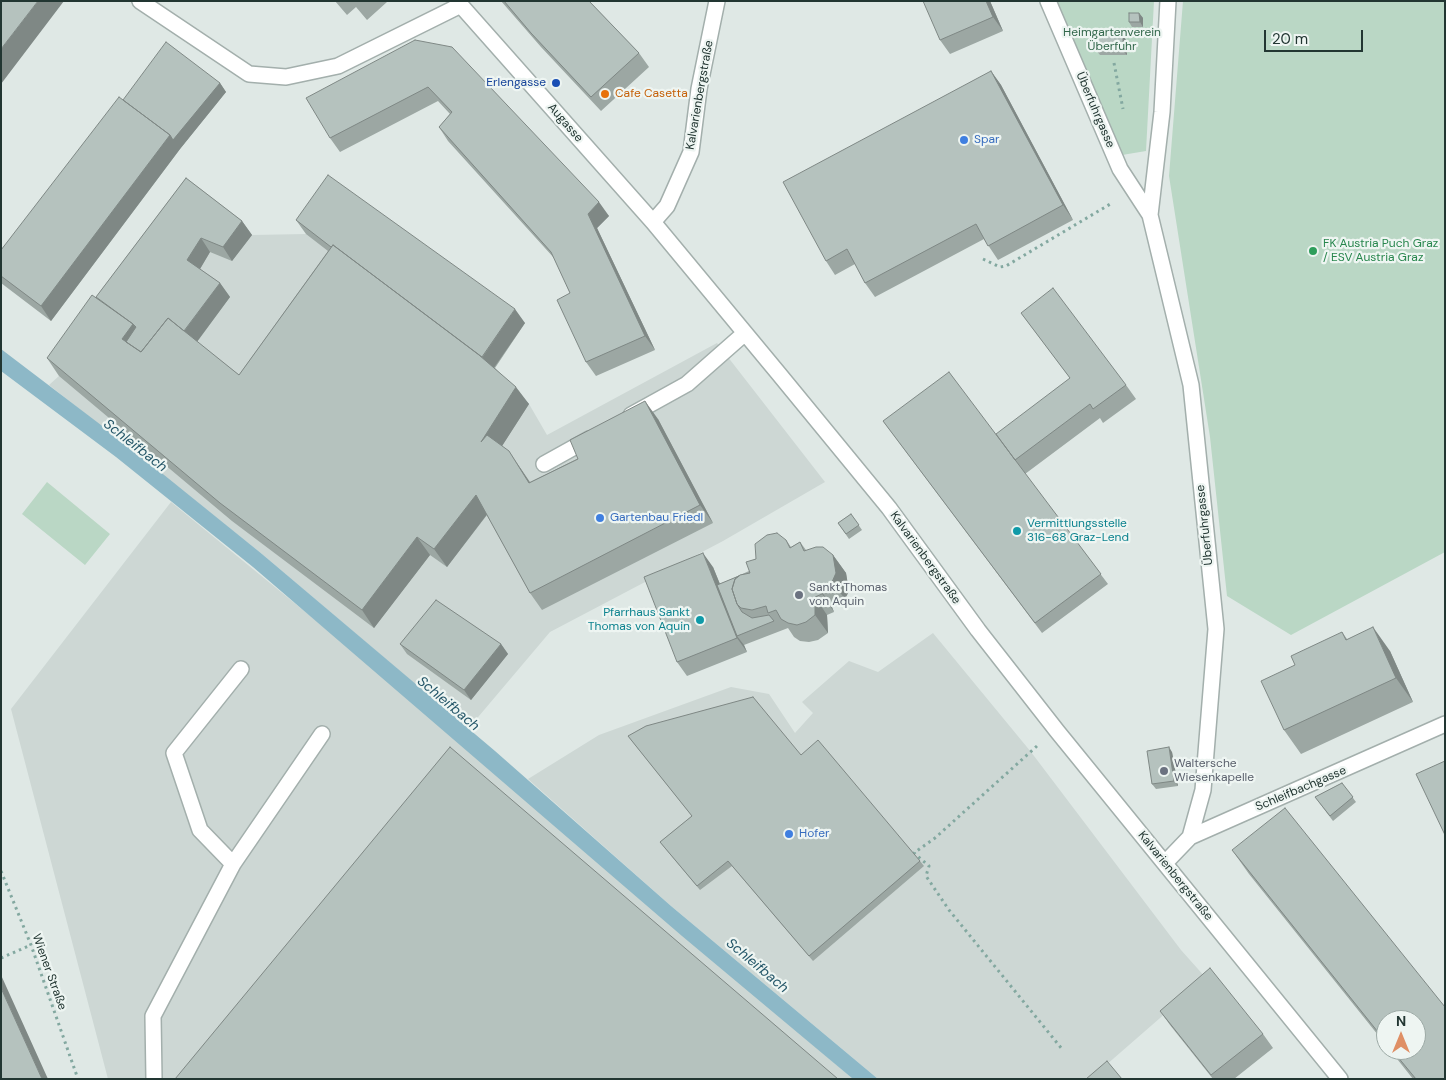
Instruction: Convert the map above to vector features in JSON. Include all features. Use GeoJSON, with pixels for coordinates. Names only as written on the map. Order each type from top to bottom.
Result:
{"type":"FeatureCollection","features":[{"type":"Feature","properties":{"kind":"street"},"geometry":{"type":"LineString","coordinates":[[140,1],[249,74],[286,77],[338,66],[459,3]]}},
{"type":"Feature","properties":{"kind":"street","name":"Kalvarienbergstraße"},"geometry":{"type":"LineString","coordinates":[[717,1],[699,89],[691,152],[667,206],[653,222],[889,508],[978,630],[1340,1079]]}},
{"type":"Feature","properties":{"kind":"street","name":"Überfuhrgasse"},"geometry":{"type":"LineString","coordinates":[[1048,1],[1120,169],[1150,214]]}},
{"type":"Feature","properties":{"kind":"street","name":"Überfuhrgasse"},"geometry":{"type":"LineString","coordinates":[[1168,1],[1162,112],[1150,214],[1191,385],[1216,629],[1203,790],[1190,837]]}},
{"type":"Feature","properties":{"kind":"street","name":"Augasse"},"geometry":{"type":"LineString","coordinates":[[459,3],[653,222]]}},
{"type":"Feature","properties":{"kind":"street"},"geometry":{"type":"LineString","coordinates":[[620,422],[687,384],[745,333]]}},
{"type":"Feature","properties":{"kind":"street"},"geometry":{"type":"LineString","coordinates":[[544,464],[603,431]]}},
{"type":"Feature","properties":{"kind":"street"},"geometry":{"type":"LineString","coordinates":[[233,864],[200,830],[174,754],[241,669]]}},
{"type":"Feature","properties":{"kind":"street","name":"Schleifbachgasse"},"geometry":{"type":"LineString","coordinates":[[1165,863],[1190,837],[1359,764],[1445,724]]}},
{"type":"Feature","properties":{"kind":"street"},"geometry":{"type":"LineString","coordinates":[[154,1079],[153,1016],[233,864],[322,734]]}},
{"type":"Feature","properties":{"kind":"path"},"geometry":{"type":"LineString","coordinates":[[983,259],[1000,267],[1006,266],[1134,190]]}},
{"type":"Feature","properties":{"kind":"path"},"geometry":{"type":"LineString","coordinates":[[1036,746],[935,838],[914,853],[929,866],[926,876],[949,910],[1062,1049]]}},
{"type":"Feature","properties":{"kind":"path","name":"Wiener Straße"},"geometry":{"type":"LineString","coordinates":[[1,872],[31,945],[78,1079]]}},
{"type":"Feature","properties":{"kind":"path"},"geometry":{"type":"LineString","coordinates":[[1,958],[31,945]]}},
{"type":"Feature","properties":{"kind":"shaded area"},"geometry":{"type":"Polygon","coordinates":[[[338,189],[525,323],[492,372],[529,404],[547,435],[717,343],[825,482],[723,541],[550,632],[468,729],[262,554],[49,385],[59,376],[196,192],[252,235],[306,234],[338,189]]]}},
{"type":"Feature","properties":{"kind":"shaded area"},"geometry":{"type":"Polygon","coordinates":[[[171,502],[358,655],[853,1079],[108,1079],[11,709],[171,502]]]}},
{"type":"Feature","properties":{"kind":"shaded area"},"geometry":{"type":"Polygon","coordinates":[[[933,633],[1031,752],[1181,950],[1206,978],[1090,1079],[878,1079],[671,906],[528,779],[599,735],[731,687],[769,694],[795,733],[813,713],[802,702],[849,661],[878,672],[933,633]]]}},
{"type":"Feature","properties":{"kind":"green space","name":"Heimgartenverein Überfuhr"},"geometry":{"type":"Polygon","coordinates":[[[1053,1],[1154,1],[1146,151],[1122,155],[1053,1]]]}},
{"type":"Feature","properties":{"kind":"green space","name":"FK Austria Puch Graz / ESV Austria Graz"},"geometry":{"type":"Polygon","coordinates":[[[1183,1],[1445,1],[1445,552],[1291,635],[1227,596],[1210,437],[1169,176],[1183,1]]]}},
{"type":"Feature","properties":{"kind":"green space"},"geometry":{"type":"Polygon","coordinates":[[[47,482],[110,534],[85,565],[22,514],[47,482]]]}},
{"type":"Feature","properties":{"kind":"water"},"geometry":{"type":"Polygon","coordinates":[[[1,349],[122,441],[262,554],[495,751],[671,906],[878,1079],[853,1079],[682,936],[253,567],[116,457],[1,371],[1,349]]]}},
{"type":"Feature","properties":{"kind":"building"},"geometry":{"type":"Polygon","coordinates":[[[1,1],[38,1],[1,49],[1,1]]]}},
{"type":"Feature","properties":{"kind":"building"},"geometry":{"type":"Polygon","coordinates":[[[504,1],[589,1],[639,53],[591,97],[504,1]]]}},
{"type":"Feature","properties":{"kind":"building"},"geometry":{"type":"Polygon","coordinates":[[[923,1],[986,1],[993,17],[940,40],[923,1]]]}},
{"type":"Feature","properties":{"kind":"building"},"geometry":{"type":"Polygon","coordinates":[[[1129,13],[1139,13],[1140,22],[1129,22],[1129,13]]]}},
{"type":"Feature","properties":{"kind":"building"},"geometry":{"type":"Polygon","coordinates":[[[1096,36],[1123,36],[1123,51],[1096,50],[1096,36]]]}},
{"type":"Feature","properties":{"kind":"building"},"geometry":{"type":"Polygon","coordinates":[[[415,40],[452,47],[599,202],[588,214],[645,336],[586,362],[557,300],[570,293],[551,252],[439,127],[452,112],[428,87],[330,138],[306,98],[415,40]]]}},
{"type":"Feature","properties":{"kind":"building"},"geometry":{"type":"Polygon","coordinates":[[[166,42],[220,83],[173,140],[170,135],[123,100],[166,42]]]}},
{"type":"Feature","properties":{"kind":"building","name":"Spar"},"geometry":{"type":"Polygon","coordinates":[[[991,71],[1063,205],[988,246],[976,224],[865,283],[847,249],[826,261],[783,182],[991,71]]]}},
{"type":"Feature","properties":{"kind":"building"},"geometry":{"type":"Polygon","coordinates":[[[119,97],[170,135],[41,306],[1,276],[1,250],[119,97]]]}},
{"type":"Feature","properties":{"kind":"building"},"geometry":{"type":"Polygon","coordinates":[[[328,175],[515,309],[482,357],[333,245],[331,247],[296,220],[328,175]]]}},
{"type":"Feature","properties":{"kind":"building"},"geometry":{"type":"Polygon","coordinates":[[[186,178],[242,221],[223,247],[201,238],[187,260],[220,283],[184,331],[168,318],[141,352],[126,342],[136,327],[96,297],[186,178]]]}},
{"type":"Feature","properties":{"kind":"building"},"geometry":{"type":"Polygon","coordinates":[[[333,245],[479,355],[516,387],[481,442],[487,435],[509,451],[529,483],[578,459],[570,440],[645,401],[700,505],[530,593],[476,495],[434,549],[417,537],[362,610],[220,503],[47,358],[92,295],[133,324],[122,339],[141,352],[168,318],[239,375],[333,245]]]}},
{"type":"Feature","properties":{"kind":"building"},"geometry":{"type":"Polygon","coordinates":[[[1053,288],[1126,385],[1093,409],[1090,404],[1015,460],[996,434],[1070,378],[1021,313],[1053,288]]]}},
{"type":"Feature","properties":{"kind":"building","name":"Vermittlungsstelle 316-68 Graz-Lend"},"geometry":{"type":"Polygon","coordinates":[[[949,372],[1101,574],[1035,623],[883,421],[949,372]]]}},
{"type":"Feature","properties":{"kind":"building"},"geometry":{"type":"Polygon","coordinates":[[[851,514],[859,525],[846,534],[838,523],[851,514]]]}},
{"type":"Feature","properties":{"kind":"building","name":"Sankt Thomas von Aquin"},"geometry":{"type":"Polygon","coordinates":[[[777,533],[786,540],[790,548],[800,542],[804,551],[823,547],[833,555],[836,573],[832,582],[820,589],[822,594],[815,597],[815,615],[806,622],[797,625],[781,619],[776,610],[768,613],[766,606],[752,610],[741,608],[737,604],[732,589],[735,579],[740,575],[750,573],[746,562],[756,559],[755,544],[767,535],[777,533]]]}},
{"type":"Feature","properties":{"kind":"building","name":"Pfarrhaus Sankt Thomas von Aquin"},"geometry":{"type":"Polygon","coordinates":[[[703,553],[737,638],[677,662],[644,577],[703,553]]]}},
{"type":"Feature","properties":{"kind":"building"},"geometry":{"type":"Polygon","coordinates":[[[739,576],[735,579],[732,589],[742,612],[752,618],[769,615],[774,621],[737,636],[717,585],[739,576]]]}},
{"type":"Feature","properties":{"kind":"building"},"geometry":{"type":"Polygon","coordinates":[[[436,600],[501,644],[464,690],[400,644],[436,600]]]}},
{"type":"Feature","properties":{"kind":"building"},"geometry":{"type":"Polygon","coordinates":[[[1373,627],[1396,678],[1284,730],[1261,681],[1295,665],[1291,656],[1342,632],[1346,640],[1373,627]]]}},
{"type":"Feature","properties":{"kind":"building","name":"Hofer"},"geometry":{"type":"Polygon","coordinates":[[[753,697],[801,755],[818,740],[920,861],[809,956],[728,861],[697,886],[660,842],[692,816],[628,736],[646,726],[753,697]]]}},
{"type":"Feature","properties":{"kind":"building"},"geometry":{"type":"Polygon","coordinates":[[[450,747],[838,1079],[175,1079],[450,747]]]}},
{"type":"Feature","properties":{"kind":"building","name":"Waltersche Wiesenkapelle"},"geometry":{"type":"Polygon","coordinates":[[[1169,747],[1174,781],[1152,784],[1147,751],[1169,747]]]}},
{"type":"Feature","properties":{"kind":"building"},"geometry":{"type":"Polygon","coordinates":[[[1445,761],[1445,835],[1416,774],[1445,761]]]}},
{"type":"Feature","properties":{"kind":"building"},"geometry":{"type":"Polygon","coordinates":[[[1342,783],[1353,797],[1330,816],[1315,797],[1342,783]]]}},
{"type":"Feature","properties":{"kind":"building"},"geometry":{"type":"Polygon","coordinates":[[[1285,808],[1445,1007],[1445,1079],[1416,1079],[1400,1060],[1426,1060],[1426,1010],[1376,1010],[1376,1030],[1232,850],[1285,808]]]}},
{"type":"Feature","properties":{"kind":"building"},"geometry":{"type":"Polygon","coordinates":[[[1210,968],[1263,1034],[1211,1075],[1160,1011],[1210,968]]]}},
{"type":"Feature","properties":{"kind":"building"},"geometry":{"type":"Polygon","coordinates":[[[1,988],[42,1079],[1,1079],[1,988]]]}},
{"type":"Feature","properties":{"kind":"building"},"geometry":{"type":"Polygon","coordinates":[[[1107,1061],[1122,1079],[1086,1079],[1107,1061]]]}},
{"type":"Feature","properties":{"kind":"place","name":"Erlengasse"},"geometry":{"type":"Point","coordinates":[556,83]}},
{"type":"Feature","properties":{"kind":"place","name":"Cafe Casetta"},"geometry":{"type":"Point","coordinates":[605,94]}},
{"type":"Feature","properties":{"kind":"place","name":"Spar"},"geometry":{"type":"Point","coordinates":[964,140]}},
{"type":"Feature","properties":{"kind":"place","name":"FK Austria Puch Graz / ESV Austria Graz"},"geometry":{"type":"Point","coordinates":[1313,251]}},
{"type":"Feature","properties":{"kind":"place","name":"Gartenbau Friedl"},"geometry":{"type":"Point","coordinates":[600,518]}},
{"type":"Feature","properties":{"kind":"place","name":"Vermittlungsstelle 316-68 Graz-Lend"},"geometry":{"type":"Point","coordinates":[1017,531]}},
{"type":"Feature","properties":{"kind":"place","name":"Sankt Thomas von Aquin"},"geometry":{"type":"Point","coordinates":[799,595]}},
{"type":"Feature","properties":{"kind":"place","name":"Pfarrhaus Sankt Thomas von Aquin"},"geometry":{"type":"Point","coordinates":[700,620]}},
{"type":"Feature","properties":{"kind":"place","name":"Waltersche Wiesenkapelle"},"geometry":{"type":"Point","coordinates":[1164,771]}},
{"type":"Feature","properties":{"kind":"place","name":"Hofer"},"geometry":{"type":"Point","coordinates":[789,834]}},
{"type":"Feature","properties":{"kind":"water label","name":"Schleifbach"},"geometry":{"type":"Point","coordinates":[135,446]}},
{"type":"Feature","properties":{"kind":"water label","name":"Schleifbach"},"geometry":{"type":"Point","coordinates":[448,704]}},
{"type":"Feature","properties":{"kind":"water label","name":"Schleifbach"},"geometry":{"type":"Point","coordinates":[757,966]}}]}
